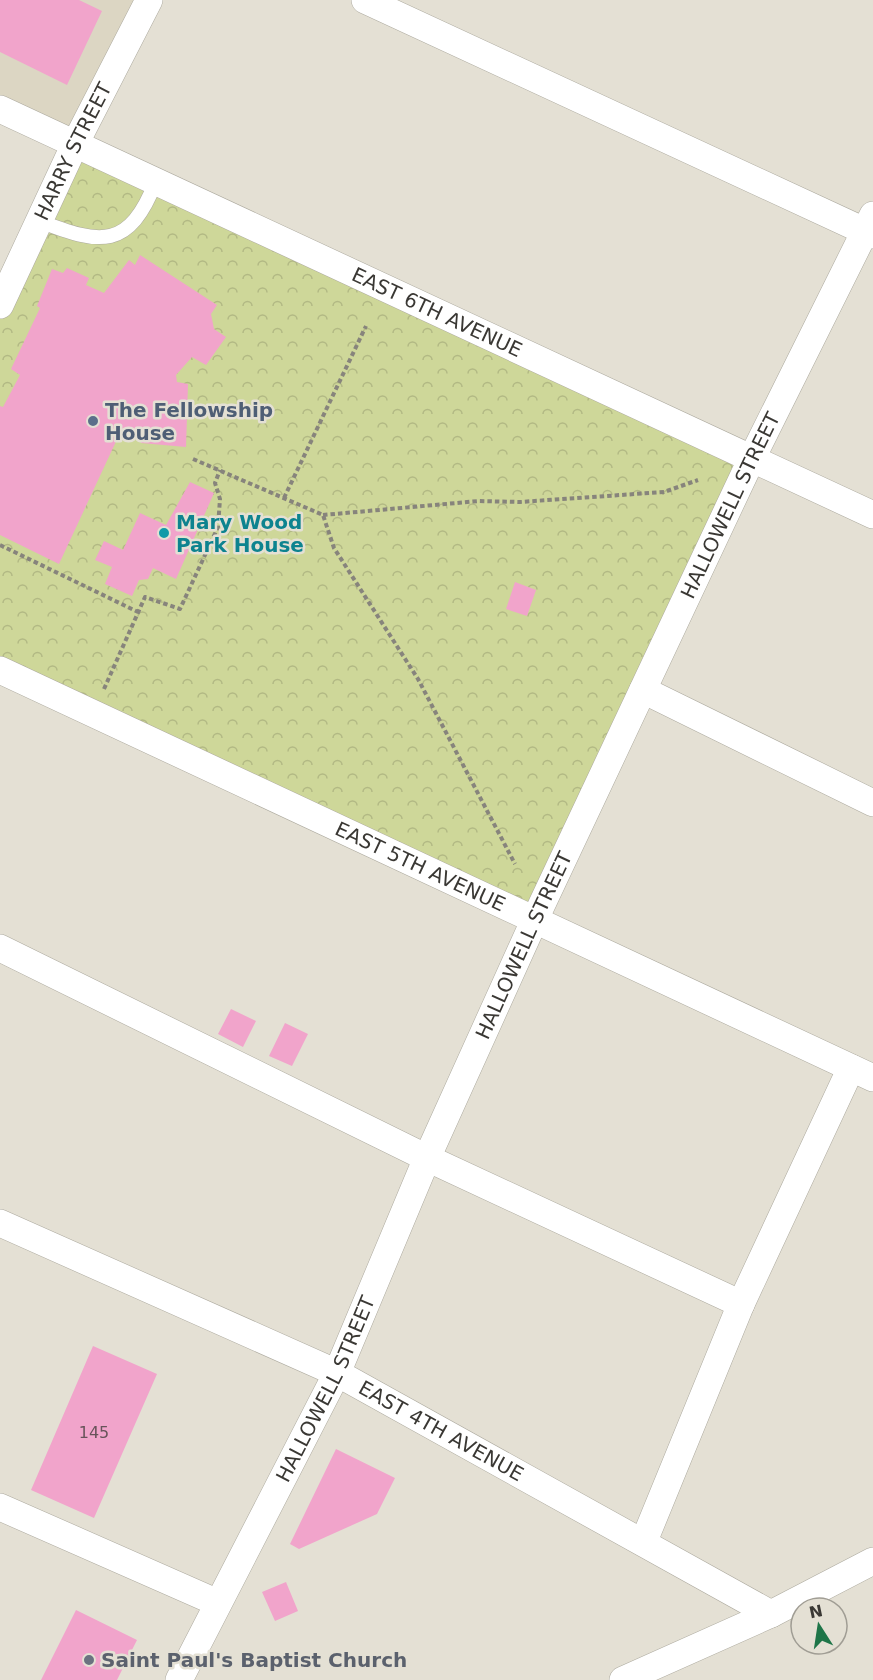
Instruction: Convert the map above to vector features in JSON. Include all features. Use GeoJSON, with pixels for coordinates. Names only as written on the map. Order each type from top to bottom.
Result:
{"type":"FeatureCollection","features":[{"type":"Feature","properties":{"kind":"street","name":"HARRY STREET"},"geometry":{"type":"LineString","coordinates":[[0,305],[75,144],[149,0]]}},
{"type":"Feature","properties":{"kind":"street"},"geometry":{"type":"LineString","coordinates":[[365,0],[870,227]]}},
{"type":"Feature","properties":{"kind":"street","name":"EAST 6TH AVENUE"},"geometry":{"type":"LineString","coordinates":[[0,109],[873,515]]}},
{"type":"Feature","properties":{"kind":"street","name":"HALLOWELL STREET"},"geometry":{"type":"LineString","coordinates":[[178,1680],[337,1373],[427,1158],[536,919],[752,458],[870,227]]}},
{"type":"Feature","properties":{"kind":"street","name":"EAST 5TH AVENUE"},"geometry":{"type":"LineString","coordinates":[[0,670],[862,1073]]}},
{"type":"Feature","properties":{"kind":"street"},"geometry":{"type":"LineString","coordinates":[[643,690],[873,803]]}},
{"type":"Feature","properties":{"kind":"street"},"geometry":{"type":"LineString","coordinates":[[0,948],[427,1158],[741,1304]]}},
{"type":"Feature","properties":{"kind":"street"},"geometry":{"type":"LineString","coordinates":[[644,1541],[741,1304],[862,1073]]}},
{"type":"Feature","properties":{"kind":"street","name":"EAST 4TH AVENUE"},"geometry":{"type":"LineString","coordinates":[[0,1223],[337,1373],[644,1541],[771,1614]]}},
{"type":"Feature","properties":{"kind":"street"},"geometry":{"type":"LineString","coordinates":[[0,1507],[218,1603]]}},
{"type":"Feature","properties":{"kind":"street"},"geometry":{"type":"LineString","coordinates":[[623,1680],[771,1614],[873,1561]]}},
{"type":"Feature","properties":{"kind":"lane"},"geometry":{"type":"LineString","coordinates":[[39,221],[68,232],[100,239],[132,226],[145,209],[156,182]]}},
{"type":"Feature","properties":{"kind":"path"},"geometry":{"type":"LineString","coordinates":[[284,498],[366,326]]}},
{"type":"Feature","properties":{"kind":"path"},"geometry":{"type":"LineString","coordinates":[[193,459],[323,515],[479,501],[520,502],[664,492],[698,480]]}},
{"type":"Feature","properties":{"kind":"path"},"geometry":{"type":"LineString","coordinates":[[92,713],[145,597],[180,609],[218,527],[220,499],[215,483],[220,470]]}},
{"type":"Feature","properties":{"kind":"path"},"geometry":{"type":"LineString","coordinates":[[323,515],[334,548],[418,679],[515,864]]}},
{"type":"Feature","properties":{"kind":"path"},"geometry":{"type":"LineString","coordinates":[[0,545],[138,612]]}},
{"type":"Feature","properties":{"kind":"shaded area"},"geometry":{"type":"Polygon","coordinates":[[[0,0],[149,0],[75,144],[0,109],[0,0]]]}},
{"type":"Feature","properties":{"kind":"green space"},"geometry":{"type":"Polygon","coordinates":[[[75,144],[752,458],[535,919],[0,670],[0,305],[75,144]]]}},
{"type":"Feature","properties":{"kind":"building"},"geometry":{"type":"Polygon","coordinates":[[[0,0],[79,0],[102,11],[67,85],[0,52],[0,0]]]}},
{"type":"Feature","properties":{"kind":"building","name":"The Fellowship House"},"geometry":{"type":"Polygon","coordinates":[[[140,255],[217,305],[211,314],[214,329],[226,337],[206,365],[192,357],[176,375],[177,382],[188,384],[186,447],[141,443],[141,436],[119,435],[59,564],[0,535],[0,406],[3,407],[20,375],[11,369],[40,308],[37,306],[52,269],[63,273],[67,268],[89,278],[86,285],[104,293],[129,260],[135,265],[140,255]]]}},
{"type":"Feature","properties":{"kind":"building","name":"Mary Wood Park House"},"geometry":{"type":"Polygon","coordinates":[[[190,482],[214,493],[176,579],[153,568],[148,579],[139,580],[132,596],[105,584],[112,567],[95,560],[104,541],[123,550],[140,513],[166,525],[190,482]]]}},
{"type":"Feature","properties":{"kind":"building"},"geometry":{"type":"Polygon","coordinates":[[[515,582],[536,590],[527,616],[506,609],[515,582]]]}},
{"type":"Feature","properties":{"kind":"building"},"geometry":{"type":"Polygon","coordinates":[[[231,1009],[256,1021],[243,1047],[218,1034],[231,1009]]]}},
{"type":"Feature","properties":{"kind":"building"},"geometry":{"type":"Polygon","coordinates":[[[285,1023],[308,1034],[292,1066],[269,1056],[285,1023]]]}},
{"type":"Feature","properties":{"kind":"building"},"geometry":{"type":"Polygon","coordinates":[[[93,1346],[157,1374],[94,1518],[31,1490],[93,1346]]]}},
{"type":"Feature","properties":{"kind":"building"},"geometry":{"type":"Polygon","coordinates":[[[336,1449],[395,1478],[377,1514],[299,1549],[290,1544],[336,1449]]]}},
{"type":"Feature","properties":{"kind":"building"},"geometry":{"type":"Polygon","coordinates":[[[286,1582],[298,1611],[275,1621],[262,1592],[286,1582]]]}},
{"type":"Feature","properties":{"kind":"building","name":"Saint Paul's Baptist Church"},"geometry":{"type":"Polygon","coordinates":[[[76,1610],[137,1640],[117,1680],[41,1680],[76,1610]]]}},
{"type":"Feature","properties":{"kind":"place","name":"The Fellowship House"},"geometry":{"type":"Point","coordinates":[93,421]}},
{"type":"Feature","properties":{"kind":"place","name":"Mary Wood Park House"},"geometry":{"type":"Point","coordinates":[164,533]}},
{"type":"Feature","properties":{"kind":"place","name":"Saint Paul's Baptist Church"},"geometry":{"type":"Point","coordinates":[89,1660]}}]}
